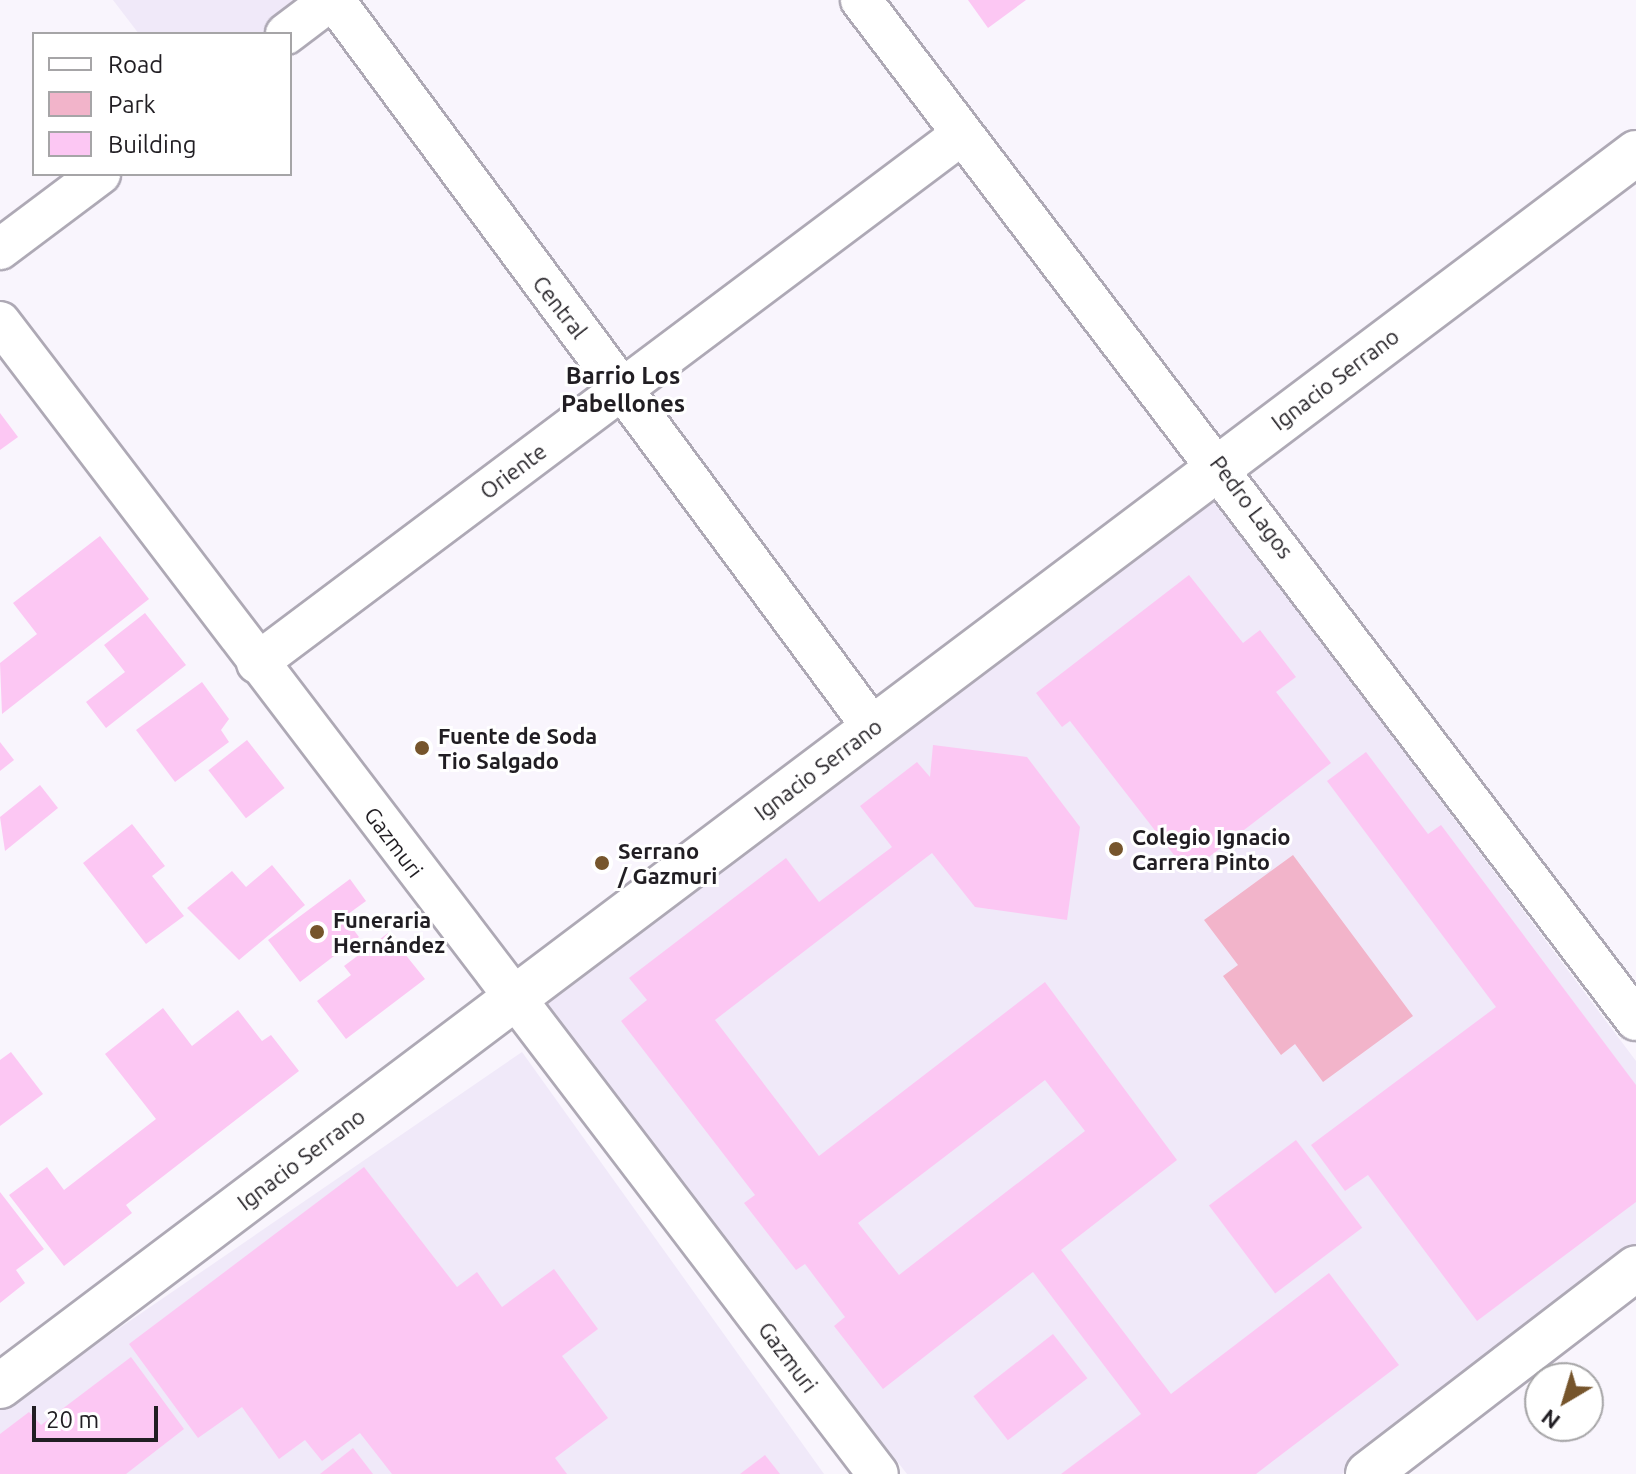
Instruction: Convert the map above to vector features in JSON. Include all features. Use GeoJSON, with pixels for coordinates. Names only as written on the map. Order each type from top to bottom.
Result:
{"type":"FeatureCollection","features":[{"type":"Feature","properties":{"kind":"main road","name":"Ignacio Serrano"},"geometry":{"type":"LineString","coordinates":[[0,1386],[1636,153]]}},
{"type":"Feature","properties":{"kind":"main road"},"geometry":{"type":"LineString","coordinates":[[1368,1474],[1636,1268]]}},
{"type":"Feature","properties":{"kind":"street"},"geometry":{"type":"LineString","coordinates":[[289,32],[333,0]]}},
{"type":"Feature","properties":{"kind":"street","name":"Central"},"geometry":{"type":"LineString","coordinates":[[333,0],[873,728]]}},
{"type":"Feature","properties":{"kind":"street","name":"Pedro Lagos"},"geometry":{"type":"LineString","coordinates":[[861,0],[961,135],[1221,465],[1636,1020]]}},
{"type":"Feature","properties":{"kind":"street","name":"Oriente"},"geometry":{"type":"LineString","coordinates":[[257,663],[961,135]]}},
{"type":"Feature","properties":{"kind":"street"},"geometry":{"type":"LineString","coordinates":[[0,249],[97,176]]}},
{"type":"Feature","properties":{"kind":"street","name":"Gazmuri"},"geometry":{"type":"LineString","coordinates":[[0,322],[878,1474]]}},
{"type":"Feature","properties":{"kind":"shaded area"},"geometry":{"type":"Polygon","coordinates":[[[113,0],[307,0],[265,32],[137,32],[113,0]]]}},
{"type":"Feature","properties":{"kind":"shaded area","name":"Colegio Ignacio Carrera Pinto"},"geometry":{"type":"Polygon","coordinates":[[[1213,498],[1636,1061],[1636,1257],[1342,1474],[907,1474],[544,1007],[1213,498]]]}},
{"type":"Feature","properties":{"kind":"shaded area"},"geometry":{"type":"Polygon","coordinates":[[[522,1052],[824,1474],[0,1474],[0,1410],[522,1052]]]}},
{"type":"Feature","properties":{"kind":"green space"},"geometry":{"type":"Polygon","coordinates":[[[1293,855],[1413,1016],[1323,1082],[1295,1044],[1281,1055],[1223,976],[1238,965],[1204,920],[1293,855]]]}},
{"type":"Feature","properties":{"kind":"building"},"geometry":{"type":"Polygon","coordinates":[[[968,0],[1026,0],[988,28],[968,0]]]}},
{"type":"Feature","properties":{"kind":"building"},"geometry":{"type":"Polygon","coordinates":[[[0,413],[18,437],[0,450],[0,413]]]}},
{"type":"Feature","properties":{"kind":"building"},"geometry":{"type":"Polygon","coordinates":[[[100,536],[149,599],[2,714],[0,663],[37,634],[13,603],[100,536]]]}},
{"type":"Feature","properties":{"kind":"building"},"geometry":{"type":"Polygon","coordinates":[[[1189,575],[1243,643],[1260,630],[1296,677],[1276,692],[1331,763],[1188,873],[1070,721],[1062,727],[1036,693],[1189,575]]]}},
{"type":"Feature","properties":{"kind":"building"},"geometry":{"type":"Polygon","coordinates":[[[145,613],[186,665],[106,728],[86,702],[125,672],[104,645],[145,613]]]}},
{"type":"Feature","properties":{"kind":"building"},"geometry":{"type":"Polygon","coordinates":[[[202,682],[229,719],[221,730],[229,742],[175,782],[136,730],[202,682]]]}},
{"type":"Feature","properties":{"kind":"building"},"geometry":{"type":"Polygon","coordinates":[[[247,740],[285,788],[246,818],[208,770],[247,740]]]}},
{"type":"Feature","properties":{"kind":"building"},"geometry":{"type":"Polygon","coordinates":[[[0,742],[14,760],[0,771],[0,742]]]}},
{"type":"Feature","properties":{"kind":"building"},"geometry":{"type":"Polygon","coordinates":[[[933,745],[1027,757],[1080,827],[1067,920],[975,907],[932,853],[715,1020],[819,1156],[1045,982],[1177,1160],[1061,1250],[1171,1394],[1329,1273],[1399,1365],[1256,1474],[1061,1474],[1141,1414],[1033,1272],[883,1389],[834,1326],[845,1317],[805,1264],[796,1270],[744,1203],[755,1195],[621,1021],[647,1000],[629,978],[786,858],[819,902],[892,847],[860,806],[917,762],[930,777],[933,745]],[[1045,1080],[858,1223],[899,1275],[1085,1131],[1045,1080]]]}},
{"type":"Feature","properties":{"kind":"building"},"geometry":{"type":"Polygon","coordinates":[[[1366,752],[1428,834],[1441,825],[1636,1085],[1636,1202],[1477,1321],[1368,1175],[1345,1191],[1311,1145],[1496,1007],[1327,781],[1366,752]]]}},
{"type":"Feature","properties":{"kind":"building"},"geometry":{"type":"Polygon","coordinates":[[[40,785],[58,808],[5,851],[0,817],[40,785]]]}},
{"type":"Feature","properties":{"kind":"building"},"geometry":{"type":"Polygon","coordinates":[[[132,824],[165,866],[152,876],[184,916],[146,944],[83,863],[132,824]]]}},
{"type":"Feature","properties":{"kind":"building"},"geometry":{"type":"Polygon","coordinates":[[[272,865],[305,905],[239,960],[187,908],[232,871],[246,887],[272,865]]]}},
{"type":"Feature","properties":{"kind":"building"},"geometry":{"type":"Polygon","coordinates":[[[350,879],[366,901],[344,917],[359,937],[300,982],[268,940],[350,879]]]}},
{"type":"Feature","properties":{"kind":"building"},"geometry":{"type":"Polygon","coordinates":[[[388,933],[425,979],[346,1039],[317,1001],[351,975],[344,966],[388,933]]]}},
{"type":"Feature","properties":{"kind":"building"},"geometry":{"type":"Polygon","coordinates":[[[163,1008],[192,1046],[238,1010],[262,1041],[271,1035],[299,1071],[126,1205],[132,1213],[64,1266],[9,1195],[47,1167],[64,1190],[156,1119],[105,1054],[163,1008]]]}},
{"type":"Feature","properties":{"kind":"building"},"geometry":{"type":"Polygon","coordinates":[[[11,1052],[43,1094],[0,1126],[0,1060],[11,1052]]]}},
{"type":"Feature","properties":{"kind":"building"},"geometry":{"type":"Polygon","coordinates":[[[1296,1140],[1362,1228],[1275,1293],[1209,1206],[1296,1140]]]}},
{"type":"Feature","properties":{"kind":"building"},"geometry":{"type":"Polygon","coordinates":[[[364,1167],[457,1287],[477,1272],[502,1307],[554,1269],[598,1329],[562,1356],[608,1418],[555,1458],[567,1474],[392,1474],[360,1433],[322,1461],[305,1440],[279,1459],[242,1407],[198,1438],[129,1344],[364,1167]]]}},
{"type":"Feature","properties":{"kind":"building"},"geometry":{"type":"Polygon","coordinates":[[[0,1192],[44,1249],[16,1270],[25,1283],[0,1303],[0,1192]]]}},
{"type":"Feature","properties":{"kind":"building"},"geometry":{"type":"Polygon","coordinates":[[[1053,1334],[1087,1378],[1008,1440],[973,1396],[1053,1334]]]}},
{"type":"Feature","properties":{"kind":"building"},"geometry":{"type":"Polygon","coordinates":[[[131,1357],[184,1429],[126,1474],[0,1474],[0,1434],[29,1412],[41,1425],[131,1357]]]}},
{"type":"Feature","properties":{"kind":"building"},"geometry":{"type":"Polygon","coordinates":[[[353,1448],[373,1474],[320,1474],[353,1448]]]}},
{"type":"Feature","properties":{"kind":"building"},"geometry":{"type":"Polygon","coordinates":[[[765,1455],[780,1474],[740,1474],[765,1455]]]}},
{"type":"Feature","properties":{"kind":"place","name":"Fuente de Soda Tio Salgado"},"geometry":{"type":"Point","coordinates":[422,748]}},
{"type":"Feature","properties":{"kind":"place","name":"Colegio Ignacio Carrera Pinto"},"geometry":{"type":"Point","coordinates":[1116,849]}},
{"type":"Feature","properties":{"kind":"place","name":"Serrano / Gazmuri"},"geometry":{"type":"Point","coordinates":[602,863]}},
{"type":"Feature","properties":{"kind":"place","name":"Funeraria Hernández"},"geometry":{"type":"Point","coordinates":[317,932]}},
{"type":"Feature","properties":{"kind":"district","name":"Barrio Los Pabellones"},"geometry":{"type":"Point","coordinates":[623,390]}}]}
